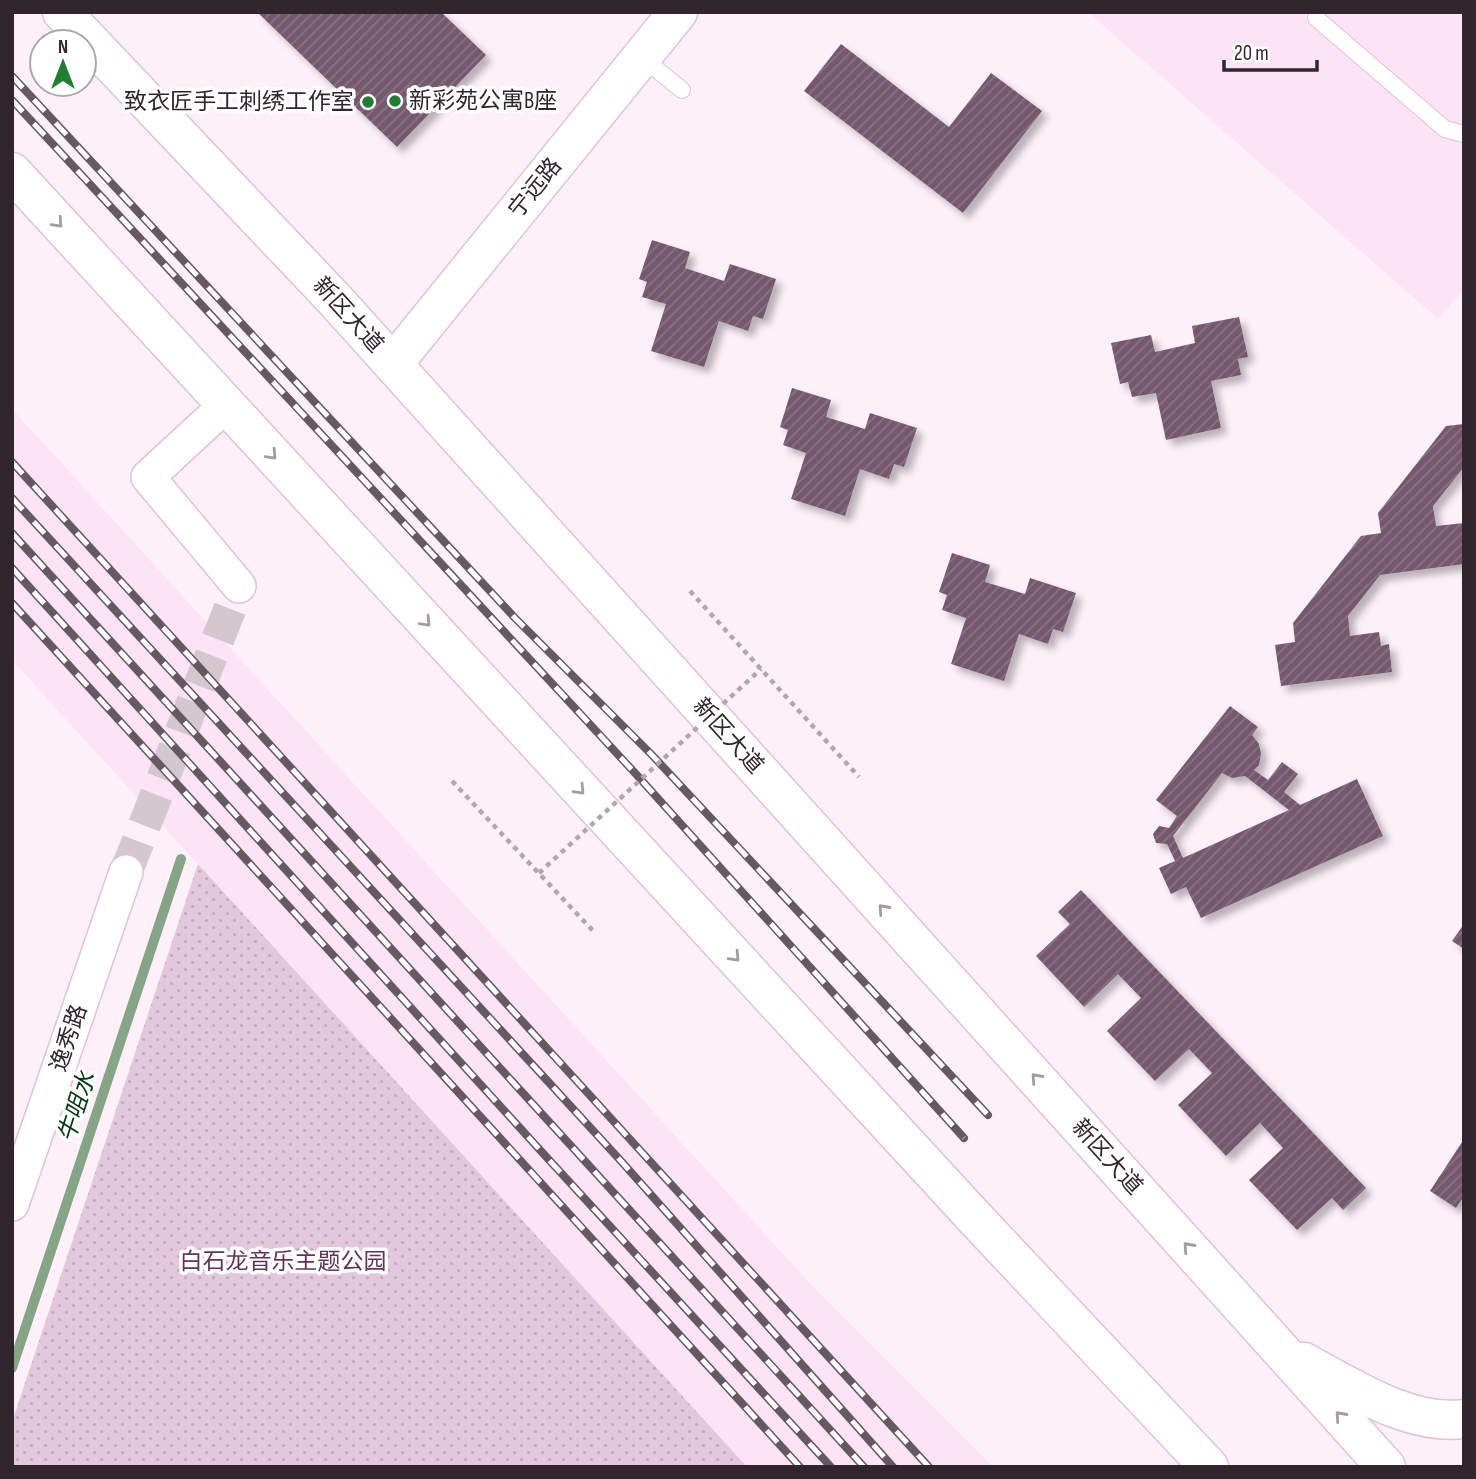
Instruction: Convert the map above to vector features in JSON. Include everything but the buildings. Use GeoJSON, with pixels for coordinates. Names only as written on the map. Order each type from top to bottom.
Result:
{"type":"FeatureCollection","features":[{"type":"Feature","properties":{"kind":"main road","name":"新区大道"},"geometry":{"type":"LineString","coordinates":[[62,12],[336,301],[1386,1467]]}},
{"type":"Feature","properties":{"kind":"main road","name":"宁远路"},"geometry":{"type":"LineString","coordinates":[[393,364],[678,12]]}},
{"type":"Feature","properties":{"kind":"main road"},"geometry":{"type":"LineString","coordinates":[[12,173],[974,1217],[1209,1467]]}},
{"type":"Feature","properties":{"kind":"main road"},"geometry":{"type":"LineString","coordinates":[[1281,1350],[1367,1396],[1420,1418],[1450,1421],[1464,1419]]}},
{"type":"Feature","properties":{"kind":"street"},"geometry":{"type":"LineString","coordinates":[[226,405],[148,477],[239,586]]}},
{"type":"Feature","properties":{"kind":"street","name":"逸秀路"},"geometry":{"type":"LineString","coordinates":[[15,1189],[126,872]]}},
{"type":"Feature","properties":{"kind":"lane"},"geometry":{"type":"LineString","coordinates":[[1316,18],[1445,129],[1464,134]]}},
{"type":"Feature","properties":{"kind":"lane"},"geometry":{"type":"LineString","coordinates":[[640,56],[682,90]]}},
{"type":"Feature","properties":{"kind":"path"},"geometry":{"type":"LineString","coordinates":[[690,592],[859,778]]}},
{"type":"Feature","properties":{"kind":"path"},"geometry":{"type":"LineString","coordinates":[[539,873],[761,669]]}},
{"type":"Feature","properties":{"kind":"path"},"geometry":{"type":"LineString","coordinates":[[452,780],[596,934]]}},
{"type":"Feature","properties":{"kind":"shaded area"},"geometry":{"type":"Polygon","coordinates":[[[1088,12],[1464,12],[1464,290],[1438,319],[1088,12]]]}},
{"type":"Feature","properties":{"kind":"shaded area"},"geometry":{"type":"Polygon","coordinates":[[[12,409],[815,1289],[993,1467],[747,1467],[12,660],[12,409]]]}},
{"type":"Feature","properties":{"kind":"green space","name":"白石龙音乐主题公园"},"geometry":{"type":"Polygon","coordinates":[[[198,864],[747,1467],[12,1467],[12,1422],[198,864]]]}},
{"type":"Feature","properties":{"kind":"waterway","name":"牛咀水"},"geometry":{"type":"LineString","coordinates":[[12,1368],[181,859]]}},
{"type":"Feature","properties":{"kind":"tunnel"},"geometry":{"type":"LineString","coordinates":[[126,872],[239,586]]}},
{"type":"Feature","properties":{"kind":"railway"},"geometry":{"type":"LineString","coordinates":[[12,76],[515,618],[652,755],[988,1115]]}},
{"type":"Feature","properties":{"kind":"railway"},"geometry":{"type":"LineString","coordinates":[[12,100],[635,773],[964,1138]]}},
{"type":"Feature","properties":{"kind":"railway"},"geometry":{"type":"LineString","coordinates":[[12,462],[929,1467]]}},
{"type":"Feature","properties":{"kind":"railway"},"geometry":{"type":"LineString","coordinates":[[12,498],[621,1161],[893,1467]]}},
{"type":"Feature","properties":{"kind":"railway"},"geometry":{"type":"LineString","coordinates":[[12,533],[864,1467]]}},
{"type":"Feature","properties":{"kind":"railway"},"geometry":{"type":"LineString","coordinates":[[12,568],[831,1467]]}},
{"type":"Feature","properties":{"kind":"railway"},"geometry":{"type":"LineString","coordinates":[[12,603],[800,1467]]}},
{"type":"Feature","properties":{"kind":"place","name":"新彩苑公寓B座"},"geometry":{"type":"Point","coordinates":[395,101]}},
{"type":"Feature","properties":{"kind":"place","name":"致衣匠手工刺绣工作室"},"geometry":{"type":"Point","coordinates":[368,102]}}]}
